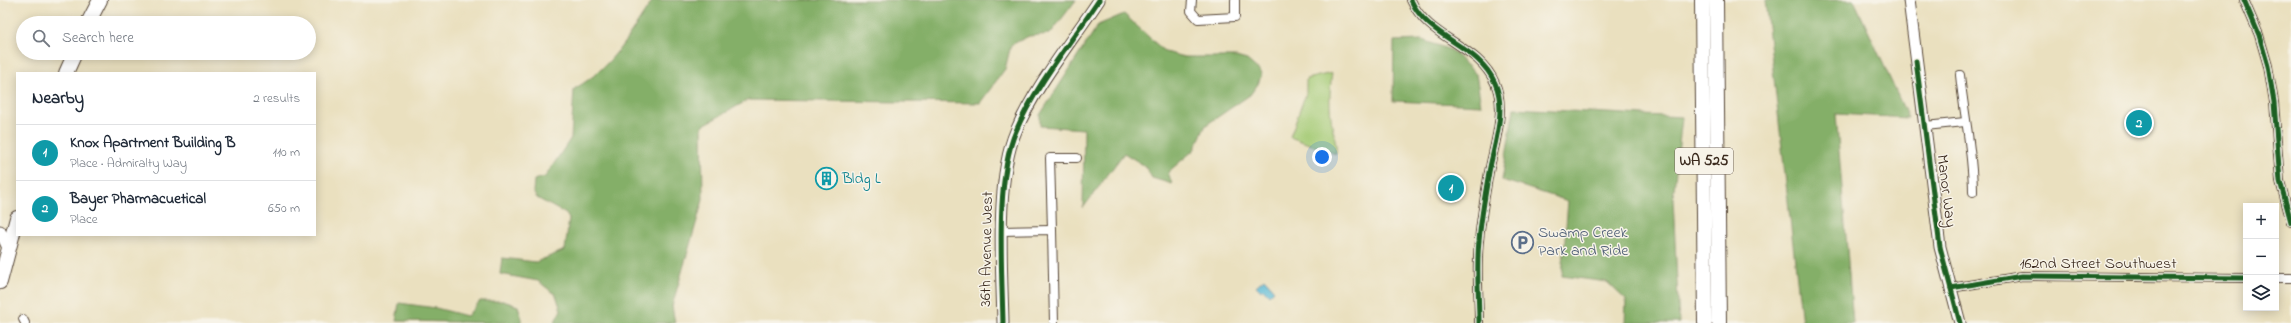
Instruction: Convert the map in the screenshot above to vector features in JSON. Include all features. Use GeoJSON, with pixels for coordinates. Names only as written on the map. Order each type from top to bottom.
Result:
{"type":"FeatureCollection","features":[{"type":"Feature","properties":{"kind":"highway"},"geometry":{"type":"LineString","coordinates":[[92,16],[100,0]]}},
{"type":"Feature","properties":{"kind":"highway","name":"WA 525"},"geometry":{"type":"LineString","coordinates":[[1702,0],[1705,323]]}},
{"type":"Feature","properties":{"kind":"highway","name":"WA 525"},"geometry":{"type":"LineString","coordinates":[[1716,0],[1719,323]]}},
{"type":"Feature","properties":{"kind":"highway"},"geometry":{"type":"LineString","coordinates":[[66,72],[71,60]]}},
{"type":"Feature","properties":{"kind":"highway"},"geometry":{"type":"LineString","coordinates":[[0,282],[16,221]]}},
{"type":"Feature","properties":{"kind":"street","name":"36th Avenue West"},"geometry":{"type":"LineString","coordinates":[[1003,323],[1004,175],[1016,131],[1032,101],[1099,0]]}},
{"type":"Feature","properties":{"kind":"street"},"geometry":{"type":"LineString","coordinates":[[1192,0],[1191,11],[1198,18],[1235,17],[1235,0]]}},
{"type":"Feature","properties":{"kind":"street"},"geometry":{"type":"LineString","coordinates":[[1411,0],[1416,11],[1433,30],[1473,54],[1488,69],[1496,84],[1500,116],[1479,242],[1479,323]]}},
{"type":"Feature","properties":{"kind":"street","name":"Manor Way"},"geometry":{"type":"LineString","coordinates":[[1910,0],[1940,247],[1960,323]]}},
{"type":"Feature","properties":{"kind":"street"},"geometry":{"type":"LineString","coordinates":[[2244,0],[2259,34],[2268,66],[2274,102],[2280,181],[2291,222]]}},
{"type":"Feature","properties":{"kind":"street"},"geometry":{"type":"LineString","coordinates":[[1960,75],[1965,122],[1973,161],[1973,192]]}},
{"type":"Feature","properties":{"kind":"street"},"geometry":{"type":"LineString","coordinates":[[1925,126],[1965,122]]}},
{"type":"Feature","properties":{"kind":"street"},"geometry":{"type":"LineString","coordinates":[[1054,323],[1050,158],[1077,158]]}},
{"type":"Feature","properties":{"kind":"street"},"geometry":{"type":"LineString","coordinates":[[1003,231],[1052,230]]}},
{"type":"Feature","properties":{"kind":"street"},"geometry":{"type":"LineString","coordinates":[[0,231],[8,248]]}},
{"type":"Feature","properties":{"kind":"street","name":"162nd Street Southwest"},"geometry":{"type":"LineString","coordinates":[[1951,288],[2022,276],[2243,278]]}},
{"type":"Feature","properties":{"kind":"street"},"geometry":{"type":"LineString","coordinates":[[2279,278],[2291,278]]}},
{"type":"Feature","properties":{"kind":"green space"},"geometry":{"type":"Polygon","coordinates":[[[653,0],[1076,0],[1050,34],[1029,36],[1011,45],[1005,69],[980,103],[748,100],[702,126],[703,200],[672,306],[675,323],[554,323],[561,310],[556,295],[538,281],[500,274],[502,258],[536,262],[565,250],[569,219],[566,214],[537,198],[533,192],[534,180],[545,177],[571,138],[574,89],[588,80],[610,61],[653,0]]]}},
{"type":"Feature","properties":{"kind":"green space"},"geometry":{"type":"Polygon","coordinates":[[[1765,0],[1854,0],[1908,118],[1836,114],[1853,323],[1802,323],[1765,0]]]}},
{"type":"Feature","properties":{"kind":"green space"},"geometry":{"type":"Polygon","coordinates":[[[1124,14],[1165,52],[1184,57],[1236,57],[1247,60],[1262,73],[1258,84],[1250,95],[1206,125],[1194,150],[1168,172],[1172,184],[1152,178],[1145,166],[1124,153],[1083,208],[1084,129],[1040,126],[1040,115],[1098,25],[1124,14]]]}},
{"type":"Feature","properties":{"kind":"green space"},"geometry":{"type":"Polygon","coordinates":[[[1422,40],[1451,50],[1476,74],[1481,105],[1393,101],[1394,41],[1422,40]]]}},
{"type":"Feature","properties":{"kind":"green space"},"geometry":{"type":"Polygon","coordinates":[[[1332,73],[1330,106],[1336,144],[1336,154],[1290,137],[1306,93],[1306,79],[1332,73]]]}},
{"type":"Feature","properties":{"kind":"green space"},"geometry":{"type":"Polygon","coordinates":[[[1514,108],[1682,117],[1673,199],[1679,323],[1625,323],[1626,300],[1607,282],[1562,276],[1568,201],[1502,180],[1514,108]]]}},
{"type":"Feature","properties":{"kind":"green space"},"geometry":{"type":"Polygon","coordinates":[[[480,301],[503,301],[518,306],[522,319],[520,323],[396,321],[399,303],[436,308],[467,316],[480,301]]]}},
{"type":"Feature","properties":{"kind":"water"},"geometry":{"type":"Polygon","coordinates":[[[1264,279],[1274,290],[1269,295],[1263,289],[1261,291],[1256,286],[1264,279]]]}},
{"type":"Feature","properties":{"kind":"cycle path"},"geometry":{"type":"LineString","coordinates":[[1003,323],[1001,225],[1002,199],[1009,151],[1016,131],[1033,97],[1054,64],[1099,0]]}},
{"type":"Feature","properties":{"kind":"cycle path"},"geometry":{"type":"LineString","coordinates":[[1411,0],[1419,13],[1429,24],[1477,59],[1487,70],[1495,83],[1498,93],[1500,116],[1489,172],[1478,251],[1479,323]]}},
{"type":"Feature","properties":{"kind":"cycle path"},"geometry":{"type":"LineString","coordinates":[[2244,0],[2259,35],[2268,66],[2274,102],[2280,181],[2291,222]]}},
{"type":"Feature","properties":{"kind":"cycle path"},"geometry":{"type":"LineString","coordinates":[[1916,61],[1940,247],[1960,323]]}},
{"type":"Feature","properties":{"kind":"cycle path"},"geometry":{"type":"LineString","coordinates":[[1951,288],[2022,276],[2243,278]]}},
{"type":"Feature","properties":{"kind":"place","name":"Bayer Pharmacuetical"},"geometry":{"type":"Point","coordinates":[2139,123]}},
{"type":"Feature","properties":{"kind":"place","name":"Bldg L"},"geometry":{"type":"Point","coordinates":[827,179]}},
{"type":"Feature","properties":{"kind":"place","name":"Knox Apartment Building B"},"geometry":{"type":"Point","coordinates":[1451,188]}},
{"type":"Feature","properties":{"kind":"place","name":"Swamp Creek Park and Ride"},"geometry":{"type":"Point","coordinates":[1522,242]}}]}
